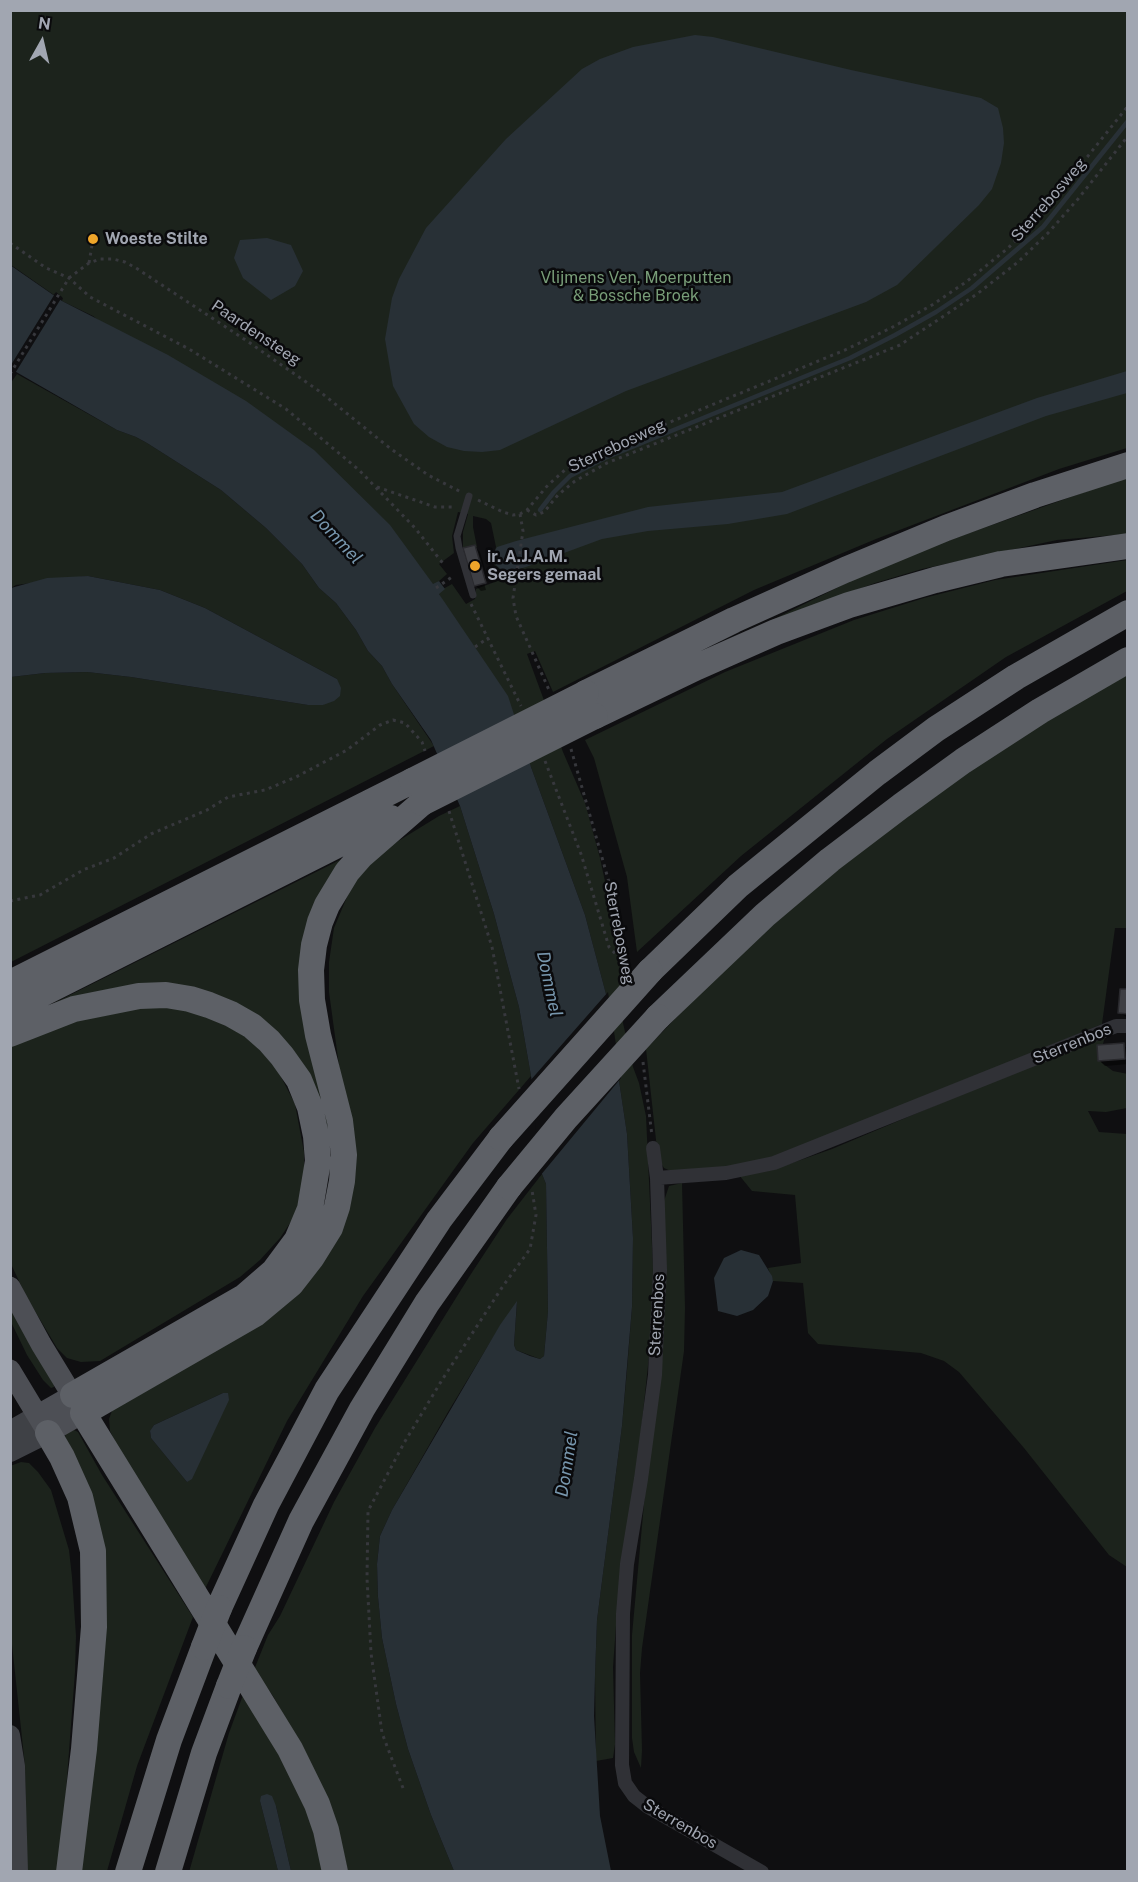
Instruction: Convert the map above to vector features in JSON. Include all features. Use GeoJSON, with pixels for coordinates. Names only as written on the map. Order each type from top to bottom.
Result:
{"type":"FeatureCollection","features":[{"type":"Feature","properties":{"kind":"highway"},"geometry":{"type":"LineString","coordinates":[[10,1010],[417,792],[591,704],[734,620],[845,570],[1013,504],[1128,465]]}},
{"type":"Feature","properties":{"kind":"highway"},"geometry":{"type":"LineString","coordinates":[[591,704],[697,667],[766,636],[849,606],[935,580],[1001,564],[1128,546]]}},
{"type":"Feature","properties":{"kind":"highway"},"geometry":{"type":"LineString","coordinates":[[128,1872],[169,1740],[219,1608],[266,1505],[327,1390],[439,1220],[501,1138],[635,972],[811,824],[936,729],[1016,677],[1128,614]]}},
{"type":"Feature","properties":{"kind":"highway"},"geometry":{"type":"LineString","coordinates":[[168,1872],[204,1753],[229,1686],[301,1521],[362,1409],[428,1303],[520,1185],[573,1110],[658,1017],[765,915],[830,860],[963,761],[1040,711],[1128,660]]}},
{"type":"Feature","properties":{"kind":"highway"},"geometry":{"type":"LineString","coordinates":[[10,983],[417,792]]}},
{"type":"Feature","properties":{"kind":"highway"},"geometry":{"type":"LineString","coordinates":[[78,1404],[255,1314],[291,1284],[312,1257],[330,1228],[338,1207],[344,1155],[340,1121],[318,1035],[312,1000],[311,970],[314,945],[327,905],[347,872],[417,792]]}},
{"type":"Feature","properties":{"kind":"highway"},"geometry":{"type":"LineString","coordinates":[[10,1034],[74,1009],[140,996],[166,995],[209,1005],[252,1026],[282,1056],[298,1080],[310,1107],[316,1136],[318,1161],[310,1209],[297,1240],[274,1271],[244,1297],[78,1404]]}},
{"type":"Feature","properties":{"kind":"highway"},"geometry":{"type":"LineString","coordinates":[[78,1404],[290,1749],[317,1804],[336,1872]]}},
{"type":"Feature","properties":{"kind":"highway"},"geometry":{"type":"LineString","coordinates":[[43,1424],[62,1457],[80,1497],[89,1528],[93,1560],[94,1602],[90,1671],[84,1749],[69,1872]]}},
{"type":"Feature","properties":{"kind":"main road"},"geometry":{"type":"LineString","coordinates":[[10,1287],[41,1344],[78,1404],[43,1424],[10,1370]]}},
{"type":"Feature","properties":{"kind":"street","name":"Sterrenbos"},"geometry":{"type":"LineString","coordinates":[[762,1872],[641,1802],[625,1783],[622,1765],[623,1614],[627,1564],[655,1374],[660,1270],[657,1178],[726,1173],[774,1164],[1116,1026],[1128,1026]]}},
{"type":"Feature","properties":{"kind":"street"},"geometry":{"type":"LineString","coordinates":[[653,1148],[657,1178]]}},
{"type":"Feature","properties":{"kind":"street"},"geometry":{"type":"LineString","coordinates":[[10,1431],[43,1424]]}},
{"type":"Feature","properties":{"kind":"street"},"geometry":{"type":"LineString","coordinates":[[10,1452],[43,1424]]}},
{"type":"Feature","properties":{"kind":"street"},"geometry":{"type":"LineString","coordinates":[[10,1735],[15,1766],[18,1872]]}},
{"type":"Feature","properties":{"kind":"lane"},"geometry":{"type":"LineString","coordinates":[[469,496],[458,536],[471,597]]}},
{"type":"Feature","properties":{"kind":"path","name":"Sterrebosweg"},"geometry":{"type":"LineString","coordinates":[[520,514],[527,510],[548,485],[566,469],[600,451],[845,350],[891,328],[966,282],[1036,221],[1128,106]]}},
{"type":"Feature","properties":{"kind":"path"},"geometry":{"type":"LineString","coordinates":[[527,510],[536,515],[544,512],[558,495],[575,481],[607,464],[900,345],[977,294],[1026,254],[1078,199],[1128,136]]}},
{"type":"Feature","properties":{"kind":"path"},"geometry":{"type":"LineString","coordinates":[[10,374],[69,279],[89,263],[93,239]]}},
{"type":"Feature","properties":{"kind":"path"},"geometry":{"type":"LineString","coordinates":[[10,243],[46,268],[69,279],[90,297],[189,349],[285,409],[359,470],[415,528],[445,566]]}},
{"type":"Feature","properties":{"kind":"path","name":"Paardensteeg"},"geometry":{"type":"LineString","coordinates":[[89,263],[100,259],[113,259],[136,268],[319,391],[391,449],[428,475],[503,512],[513,515],[520,514]]}},
{"type":"Feature","properties":{"kind":"path"},"geometry":{"type":"LineString","coordinates":[[375,487],[435,507],[465,507]]}},
{"type":"Feature","properties":{"kind":"path"},"geometry":{"type":"LineString","coordinates":[[520,514],[523,531],[513,598],[516,616],[551,695]]}},
{"type":"Feature","properties":{"kind":"path"},"geometry":{"type":"LineString","coordinates":[[436,588],[452,577]]}},
{"type":"Feature","properties":{"kind":"path"},"geometry":{"type":"LineString","coordinates":[[471,597],[525,715]]}},
{"type":"Feature","properties":{"kind":"path"},"geometry":{"type":"LineString","coordinates":[[475,647],[489,638]]}},
{"type":"Feature","properties":{"kind":"path"},"geometry":{"type":"LineString","coordinates":[[10,902],[40,895],[82,870],[114,858],[151,834],[207,810],[228,797],[266,790],[296,777],[347,750],[380,725],[393,720],[405,723],[422,742],[426,754]]}},
{"type":"Feature","properties":{"kind":"path","name":"Sterrebosweg"},"geometry":{"type":"LineString","coordinates":[[570,747],[635,972]]}},
{"type":"Feature","properties":{"kind":"path"},"geometry":{"type":"LineString","coordinates":[[543,755],[581,854],[609,946],[635,972]]}},
{"type":"Feature","properties":{"kind":"path"},"geometry":{"type":"LineString","coordinates":[[448,809],[492,947],[519,1092]]}},
{"type":"Feature","properties":{"kind":"path"},"geometry":{"type":"LineString","coordinates":[[642,1060],[651,1117],[653,1148]]}},
{"type":"Feature","properties":{"kind":"path"},"geometry":{"type":"LineString","coordinates":[[403,1788],[382,1733],[371,1653],[367,1578],[368,1511],[404,1443],[442,1380],[530,1249],[536,1215],[520,1185]]}},
{"type":"Feature","properties":{"kind":"green space","name":"Vlijmens Ven, Moerputten & Bossche Broek"},"geometry":{"type":"Polygon","coordinates":[[[11,11],[1127,11],[1127,448],[1059,469],[876,539],[754,590],[553,692],[535,651],[527,654],[563,752],[585,803],[600,858],[623,966],[623,1023],[646,1116],[653,1268],[652,1328],[636,1478],[617,1612],[613,1667],[615,1744],[613,1758],[596,1761],[595,1675],[597,1620],[622,1426],[632,1307],[633,1238],[627,1134],[606,994],[585,915],[531,767],[439,594],[93,316],[62,301],[63,298],[55,293],[54,295],[11,265],[11,11]],[[458,512],[452,536],[454,553],[439,564],[447,574],[438,582],[443,589],[452,584],[466,604],[475,599],[476,589],[492,583],[500,577],[502,571],[494,565],[492,560],[496,547],[491,523],[486,519],[473,516],[477,547],[463,548],[463,532],[468,514],[458,512]]]}},
{"type":"Feature","properties":{"kind":"green space"},"geometry":{"type":"Polygon","coordinates":[[[17,374],[117,430],[147,443],[221,490],[266,528],[302,564],[319,588],[336,603],[368,651],[382,666],[434,746],[11,962],[11,677],[87,672],[308,705],[323,705],[337,679],[205,608],[160,590],[88,576],[16,585],[11,588],[10,384],[17,374]]]}},
{"type":"Feature","properties":{"kind":"green space"},"geometry":{"type":"Polygon","coordinates":[[[1127,477],[1127,534],[1057,540],[922,569],[875,583],[766,623],[871,571],[916,552],[1127,477]]]}},
{"type":"Feature","properties":{"kind":"green space"},"geometry":{"type":"Polygon","coordinates":[[[1127,560],[1127,591],[1006,657],[887,739],[741,856],[637,952],[627,877],[594,758],[585,740],[725,672],[854,620],[924,598],[995,580],[1127,560]]]}},
{"type":"Feature","properties":{"kind":"green space"},"geometry":{"type":"Polygon","coordinates":[[[1127,671],[1127,928],[1115,928],[1102,1024],[816,1142],[755,1163],[677,1174],[664,1168],[658,1158],[646,1049],[721,971],[791,905],[938,788],[1127,671]]]}},
{"type":"Feature","properties":{"kind":"green space"},"geometry":{"type":"Polygon","coordinates":[[[460,806],[494,914],[519,1007],[531,1076],[473,1143],[363,1296],[287,1421],[204,1591],[124,1460],[110,1431],[109,1419],[113,1408],[330,1238],[340,1073],[329,992],[329,962],[334,928],[352,885],[382,851],[439,816],[460,806]],[[223,1393],[154,1425],[150,1432],[151,1438],[187,1482],[223,1393]]]}},
{"type":"Feature","properties":{"kind":"green space"},"geometry":{"type":"Polygon","coordinates":[[[352,854],[314,917],[330,1134],[329,1156],[316,1103],[211,998],[40,1010],[352,854]]]}},
{"type":"Feature","properties":{"kind":"green space"},"geometry":{"type":"Polygon","coordinates":[[[148,1006],[189,1009],[212,1017],[251,1040],[277,1069],[295,1104],[304,1152],[301,1199],[294,1217],[280,1238],[240,1277],[100,1361],[81,1362],[67,1358],[57,1348],[26,1296],[11,1264],[11,1042],[61,1020],[148,1006]]]}},
{"type":"Feature","properties":{"kind":"green space"},"geometry":{"type":"Polygon","coordinates":[[[1105,1037],[1100,1054],[1101,1062],[1113,1071],[1128,1074],[1127,1108],[1106,1112],[1088,1111],[1099,1132],[1127,1134],[1127,1567],[1109,1555],[1024,1448],[959,1372],[944,1361],[921,1353],[818,1344],[808,1333],[803,1283],[773,1281],[768,1268],[801,1263],[795,1195],[752,1191],[739,1175],[792,1163],[832,1149],[1059,1053],[1105,1037]]]}},
{"type":"Feature","properties":{"kind":"green space"},"geometry":{"type":"Polygon","coordinates":[[[542,1174],[546,1184],[548,1311],[544,1356],[540,1359],[516,1350],[514,1345],[517,1303],[500,1326],[448,1412],[392,1510],[380,1536],[377,1564],[378,1597],[382,1638],[396,1704],[408,1749],[454,1871],[348,1871],[337,1825],[315,1772],[273,1696],[254,1670],[268,1635],[280,1616],[334,1502],[375,1428],[507,1219],[542,1174]]]}},
{"type":"Feature","properties":{"kind":"green space"},"geometry":{"type":"Polygon","coordinates":[[[682,1183],[684,1351],[642,1648],[641,1768],[634,1752],[632,1738],[632,1635],[645,1493],[664,1334],[664,1201],[669,1186],[682,1183]]]}},
{"type":"Feature","properties":{"kind":"green space"},"geometry":{"type":"Polygon","coordinates":[[[10,1303],[55,1384],[54,1387],[51,1388],[43,1380],[27,1355],[11,1322],[10,1303]]]}},
{"type":"Feature","properties":{"kind":"green space"},"geometry":{"type":"Polygon","coordinates":[[[74,1430],[78,1432],[102,1475],[193,1617],[137,1766],[107,1871],[78,1871],[104,1618],[65,1437],[66,1432],[74,1430]]]}},
{"type":"Feature","properties":{"kind":"green space"},"geometry":{"type":"Polygon","coordinates":[[[21,1462],[29,1463],[51,1490],[69,1550],[72,1577],[76,1636],[75,1672],[60,1871],[27,1871],[25,1766],[10,1626],[10,1466],[21,1462]]]}},
{"type":"Feature","properties":{"kind":"green space"},"geometry":{"type":"Polygon","coordinates":[[[243,1695],[297,1779],[327,1871],[291,1871],[276,1806],[260,1801],[278,1871],[189,1872],[229,1733],[243,1695]]]}},
{"type":"Feature","properties":{"kind":"water"},"geometry":{"type":"Polygon","coordinates":[[[695,35],[713,37],[981,98],[998,108],[1003,128],[1004,143],[1001,163],[992,189],[979,205],[897,285],[866,302],[626,391],[500,450],[464,451],[447,447],[429,437],[414,424],[393,386],[385,339],[392,298],[399,279],[426,228],[506,139],[582,69],[600,59],[633,47],[695,35]]]}},
{"type":"Feature","properties":{"kind":"water"},"geometry":{"type":"Polygon","coordinates":[[[267,238],[291,245],[303,271],[295,286],[271,300],[243,278],[234,258],[240,240],[267,238]]]}},
{"type":"Feature","properties":{"kind":"water","name":"Dommel"},"geometry":{"type":"Polygon","coordinates":[[[10,265],[62,301],[168,355],[246,401],[314,450],[390,525],[433,584],[439,581],[445,589],[439,594],[508,696],[531,767],[585,915],[606,994],[627,1134],[633,1238],[632,1307],[622,1426],[597,1620],[594,1716],[600,1816],[611,1871],[454,1871],[408,1749],[382,1638],[377,1564],[380,1536],[392,1510],[500,1325],[517,1301],[514,1345],[516,1350],[540,1359],[544,1356],[548,1311],[546,1184],[542,1174],[538,1121],[519,1007],[494,914],[460,806],[431,740],[382,666],[368,651],[336,603],[319,588],[302,564],[266,528],[221,490],[147,443],[117,430],[11,369],[10,265]]]}},
{"type":"Feature","properties":{"kind":"water"},"geometry":{"type":"Polygon","coordinates":[[[1127,371],[1127,393],[1046,416],[787,514],[728,524],[648,531],[602,539],[505,573],[496,565],[493,554],[497,547],[516,541],[648,507],[782,492],[1037,398],[1127,371]]]}},
{"type":"Feature","properties":{"kind":"water"},"geometry":{"type":"Polygon","coordinates":[[[88,576],[160,590],[205,608],[337,679],[341,688],[340,696],[323,705],[308,705],[87,672],[11,677],[11,588],[47,578],[88,576]]]}},
{"type":"Feature","properties":{"kind":"water"},"geometry":{"type":"Polygon","coordinates":[[[741,1250],[759,1255],[773,1281],[768,1296],[753,1310],[737,1316],[718,1311],[714,1278],[724,1258],[741,1250]]]}},
{"type":"Feature","properties":{"kind":"water"},"geometry":{"type":"Polygon","coordinates":[[[223,1393],[228,1393],[229,1400],[192,1479],[187,1482],[151,1438],[150,1431],[154,1425],[223,1393]]]}},
{"type":"Feature","properties":{"kind":"water"},"geometry":{"type":"Polygon","coordinates":[[[267,1794],[272,1796],[276,1806],[291,1871],[278,1871],[260,1801],[261,1796],[267,1794]]]}},
{"type":"Feature","properties":{"kind":"pier"},"geometry":{"type":"Polygon","coordinates":[[[56,292],[62,297],[14,375],[10,373],[11,365],[56,292]]]}},
{"type":"Feature","properties":{"kind":"pier"},"geometry":{"type":"Polygon","coordinates":[[[608,992],[621,1078],[540,1176],[529,1082],[608,992]]]}},
{"type":"Feature","properties":{"kind":"building","name":"ir. A.J.A.M. Segers gemaal"},"geometry":{"type":"Polygon","coordinates":[[[475,545],[486,583],[474,586],[463,548],[475,545]]]}},
{"type":"Feature","properties":{"kind":"building"},"geometry":{"type":"Polygon","coordinates":[[[1120,989],[1128,989],[1128,1014],[1118,1013],[1120,989]]]}},
{"type":"Feature","properties":{"kind":"building"},"geometry":{"type":"Polygon","coordinates":[[[1124,1043],[1125,1059],[1098,1061],[1097,1045],[1124,1043]]]}},
{"type":"Feature","properties":{"kind":"waterway"},"geometry":{"type":"LineString","coordinates":[[540,510],[570,476],[605,458],[850,358],[936,312],[972,288],[1043,227],[1128,121]]}},
{"type":"Feature","properties":{"kind":"place","name":"Woeste Stilte"},"geometry":{"type":"Point","coordinates":[93,239]}},
{"type":"Feature","properties":{"kind":"place","name":"ir. A.J.A.M. Segers gemaal"},"geometry":{"type":"Point","coordinates":[475,566]}}]}
